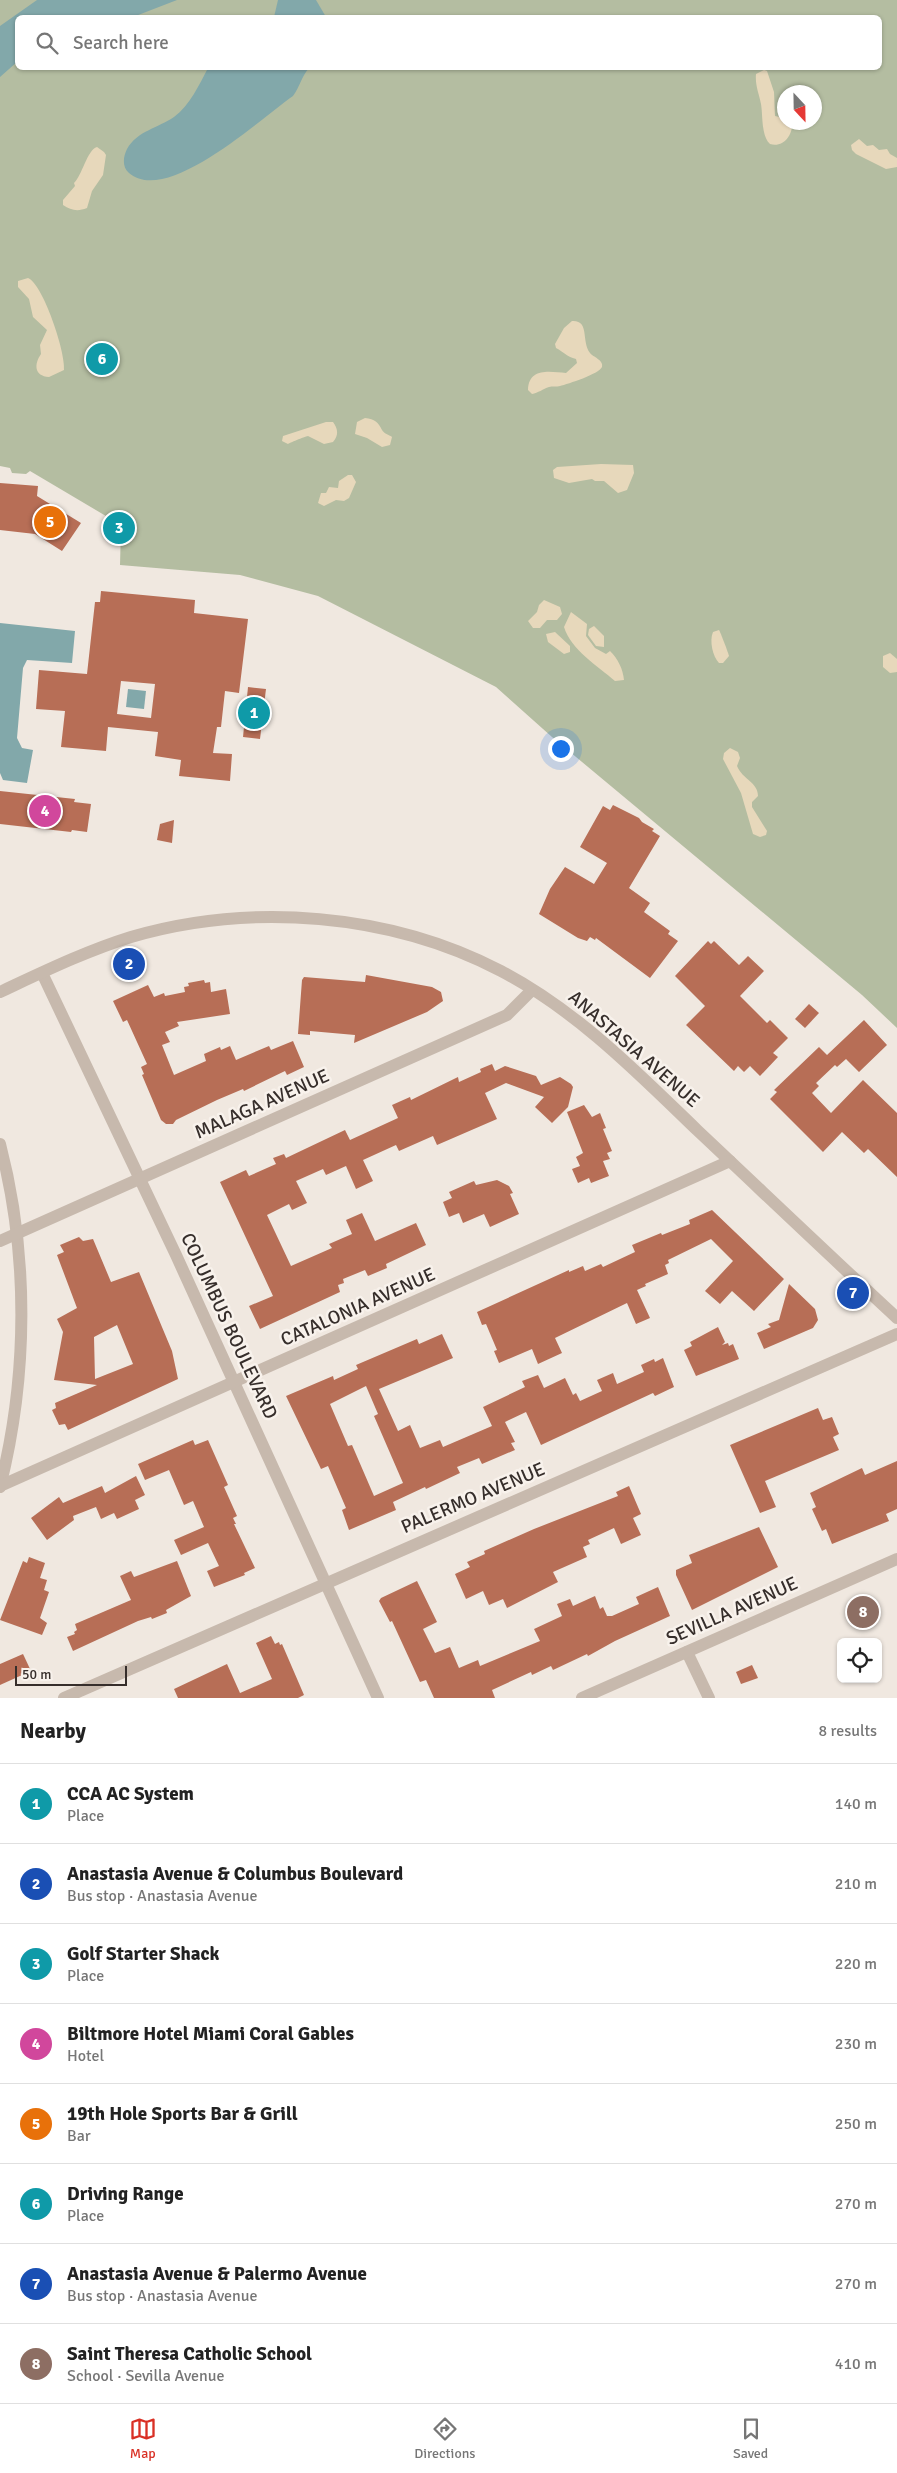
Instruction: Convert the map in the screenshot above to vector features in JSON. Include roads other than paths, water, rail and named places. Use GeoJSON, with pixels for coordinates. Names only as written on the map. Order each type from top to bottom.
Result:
{"type":"FeatureCollection","features":[{"type":"Feature","properties":{"kind":"street","name":"ANASTASIA AVENUE"},"geometry":{"type":"LineString","coordinates":[[0,992],[101,948],[153,932],[228,919],[284,918],[343,922],[429,941],[492,966],[566,1012],[599,1039],[897,1318]]}},
{"type":"Feature","properties":{"kind":"street","name":"COLUMBUS BOULEVARD"},"geometry":{"type":"LineString","coordinates":[[42,973],[140,1179],[378,1698]]}},
{"type":"Feature","properties":{"kind":"street","name":"MALAGA AVENUE"},"geometry":{"type":"LineString","coordinates":[[0,1240],[507,1015],[532,990]]}},
{"type":"Feature","properties":{"kind":"street"},"geometry":{"type":"LineString","coordinates":[[0,1144],[11,1194],[16,1233],[20,1295],[19,1372],[13,1428],[0,1486]]}},
{"type":"Feature","properties":{"kind":"street","name":"CATALONIA AVENUE"},"geometry":{"type":"LineString","coordinates":[[0,1486],[730,1161]]}},
{"type":"Feature","properties":{"kind":"street","name":"PALERMO AVENUE"},"geometry":{"type":"LineString","coordinates":[[64,1698],[897,1334]]}},
{"type":"Feature","properties":{"kind":"street","name":"SEVILLA AVENUE"},"geometry":{"type":"LineString","coordinates":[[582,1698],[897,1559]]}},
{"type":"Feature","properties":{"kind":"street"},"geometry":{"type":"LineString","coordinates":[[687,1652],[709,1698]]}},
{"type":"Feature","properties":{"kind":"water"},"geometry":{"type":"Polygon","coordinates":[[[37,0],[177,0],[138,15],[16,15],[37,0]]]}},
{"type":"Feature","properties":{"kind":"water"},"geometry":{"type":"Polygon","coordinates":[[[278,0],[316,0],[325,15],[274,15],[278,0]]]}},
{"type":"Feature","properties":{"kind":"water"},"geometry":{"type":"Polygon","coordinates":[[[15,15],[15,64],[0,77],[0,26],[15,15]]]}},
{"type":"Feature","properties":{"kind":"water"},"geometry":{"type":"Polygon","coordinates":[[[207,70],[308,70],[293,96],[237,139],[189,169],[166,178],[146,180],[129,173],[125,168],[124,159],[131,143],[142,134],[174,117],[185,107],[207,70]]]}},
{"type":"Feature","properties":{"kind":"water"},"geometry":{"type":"Polygon","coordinates":[[[0,623],[75,631],[72,663],[27,660],[23,668],[17,738],[22,748],[33,750],[27,783],[3,780],[0,773],[0,623]]]}},
{"type":"Feature","properties":{"kind":"water"},"geometry":{"type":"Polygon","coordinates":[[[128,689],[146,691],[144,709],[126,707],[128,689]]]}},
{"type":"Feature","properties":{"kind":"place","name":"Driving Range"},"geometry":{"type":"Point","coordinates":[102,359]}},
{"type":"Feature","properties":{"kind":"place","name":"19th Hole Sports Bar & Grill"},"geometry":{"type":"Point","coordinates":[50,522]}},
{"type":"Feature","properties":{"kind":"place","name":"Golf Starter Shack"},"geometry":{"type":"Point","coordinates":[119,528]}},
{"type":"Feature","properties":{"kind":"place","name":"CCA AC System"},"geometry":{"type":"Point","coordinates":[254,713]}},
{"type":"Feature","properties":{"kind":"place","name":"Biltmore Hotel Miami Coral Gables"},"geometry":{"type":"Point","coordinates":[45,811]}},
{"type":"Feature","properties":{"kind":"place","name":"Anastasia Avenue & Columbus Boulevard"},"geometry":{"type":"Point","coordinates":[129,964]}},
{"type":"Feature","properties":{"kind":"place","name":"Anastasia Avenue & Palermo Avenue"},"geometry":{"type":"Point","coordinates":[853,1293]}},
{"type":"Feature","properties":{"kind":"place","name":"Saint Theresa Catholic School"},"geometry":{"type":"Point","coordinates":[863,1612]}}]}
